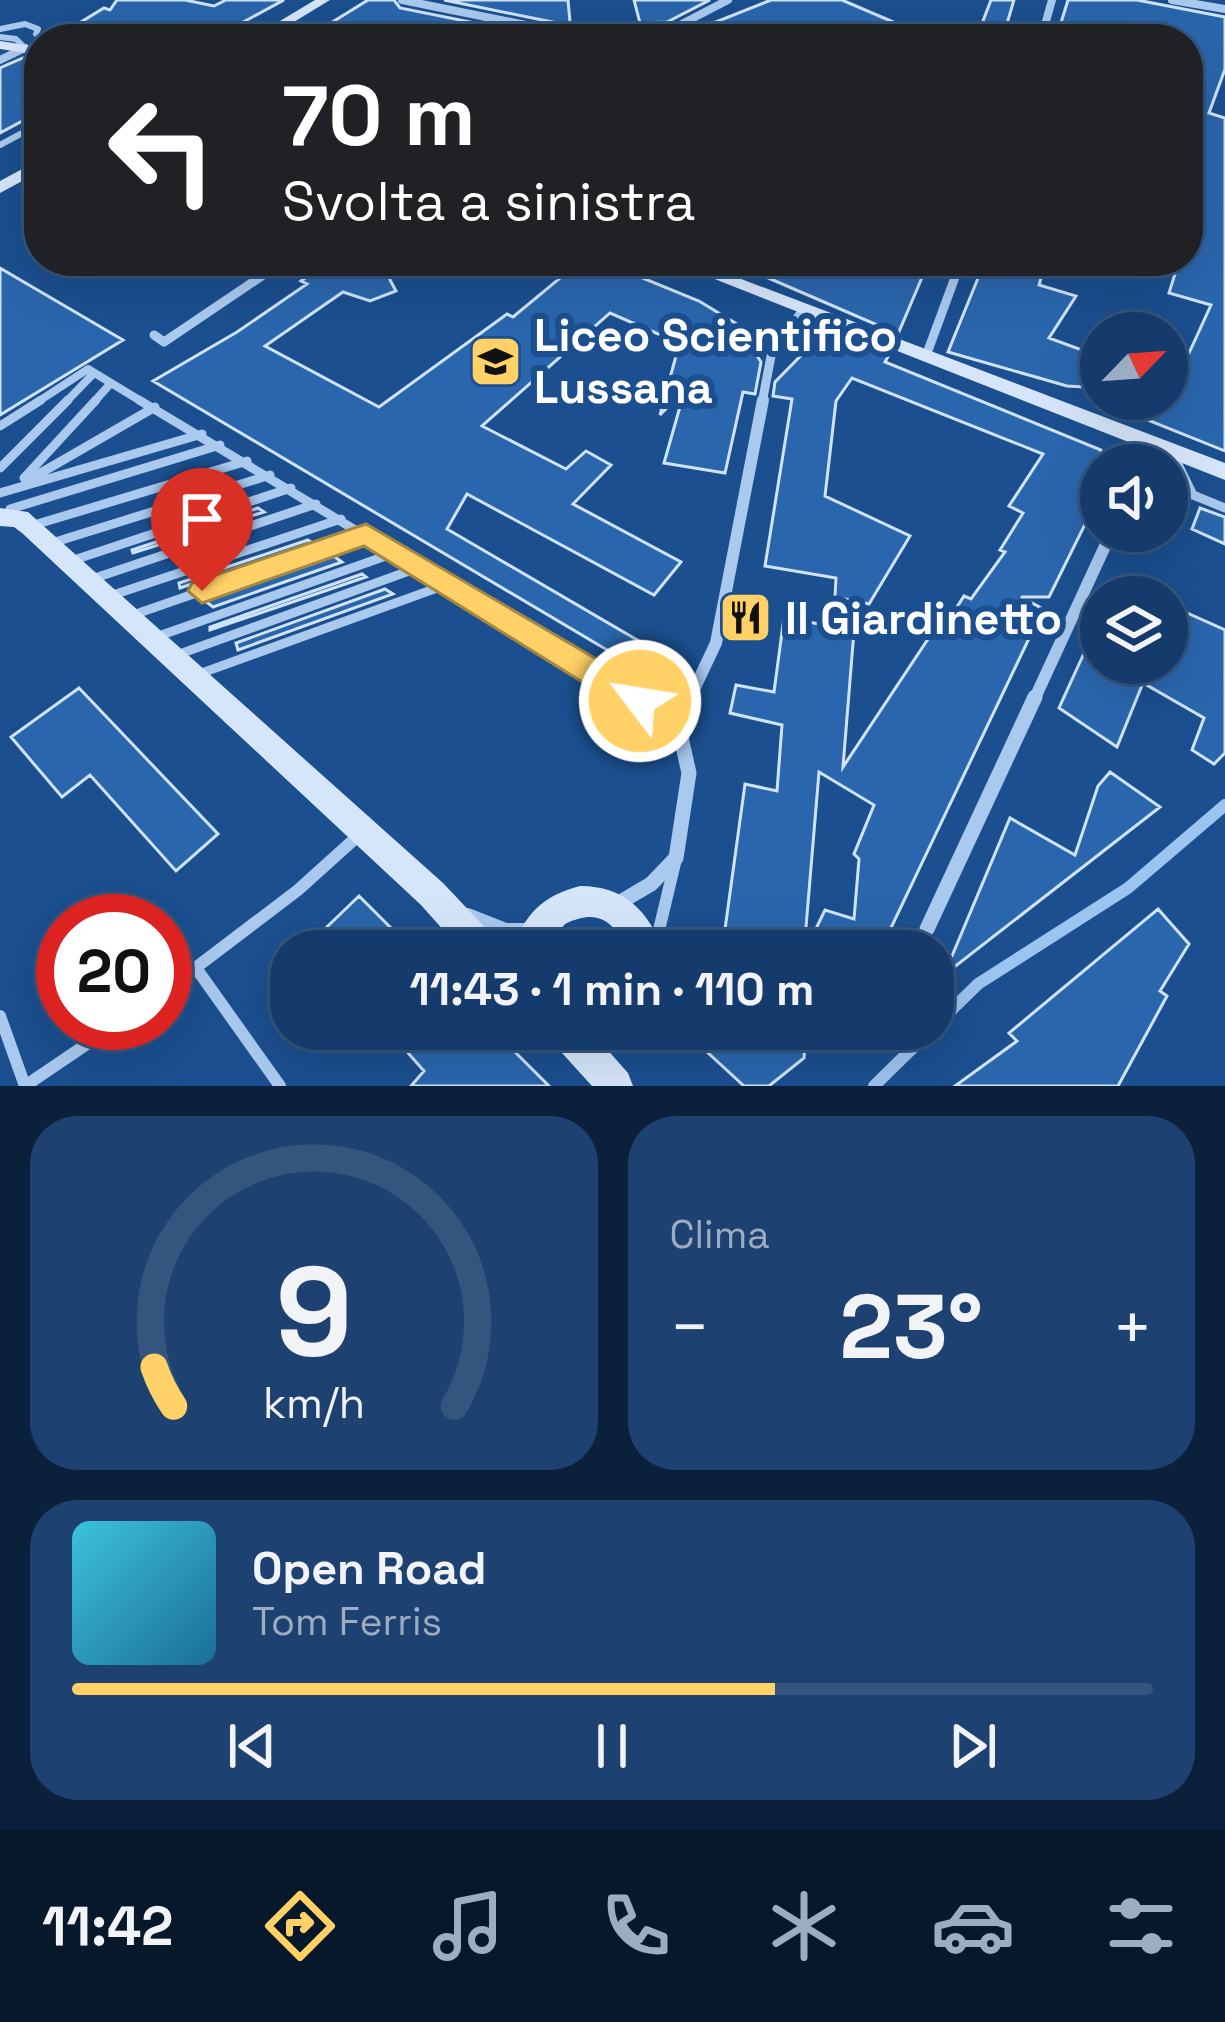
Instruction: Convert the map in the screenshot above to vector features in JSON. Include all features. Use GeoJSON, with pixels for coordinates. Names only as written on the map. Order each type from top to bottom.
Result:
{"type":"FeatureCollection","features":[{"type":"Feature","properties":{"kind":"main road"},"geometry":{"type":"LineString","coordinates":[[283,24],[324,0]]}},
{"type":"Feature","properties":{"kind":"main road"},"geometry":{"type":"LineString","coordinates":[[717,276],[926,356],[1122,444]]}},
{"type":"Feature","properties":{"kind":"main road"},"geometry":{"type":"LineString","coordinates":[[1188,459],[1225,472]]}},
{"type":"Feature","properties":{"kind":"main road"},"geometry":{"type":"LineString","coordinates":[[22,523],[194,676],[464,930]]}},
{"type":"Feature","properties":{"kind":"main road"},"geometry":{"type":"LineString","coordinates":[[542,930],[574,902],[614,906],[639,930]]}},
{"type":"Feature","properties":{"kind":"main road"},"geometry":{"type":"LineString","coordinates":[[583,1050],[615,1086]]}},
{"type":"Feature","properties":{"kind":"street"},"geometry":{"type":"LineString","coordinates":[[402,0],[521,24]]}},
{"type":"Feature","properties":{"kind":"street"},"geometry":{"type":"LineString","coordinates":[[681,0],[687,19]]}},
{"type":"Feature","properties":{"kind":"street"},"geometry":{"type":"LineString","coordinates":[[678,24],[728,0]]}},
{"type":"Feature","properties":{"kind":"street"},"geometry":{"type":"LineString","coordinates":[[1172,0],[1225,9]]}},
{"type":"Feature","properties":{"kind":"street"},"geometry":{"type":"LineString","coordinates":[[154,335],[164,342],[262,276]]}},
{"type":"Feature","properties":{"kind":"street"},"geometry":{"type":"LineString","coordinates":[[926,356],[955,276]]}},
{"type":"Feature","properties":{"kind":"street"},"geometry":{"type":"LineString","coordinates":[[614,906],[650,884],[676,858],[689,773],[678,724],[716,643],[772,350],[804,309]]}},
{"type":"Feature","properties":{"kind":"street"},"geometry":{"type":"LineString","coordinates":[[927,928],[1102,552]]}},
{"type":"Feature","properties":{"kind":"lane"},"geometry":{"type":"LineString","coordinates":[[91,371],[678,724]]}},
{"type":"Feature","properties":{"kind":"lane"},"geometry":{"type":"LineString","coordinates":[[0,426],[91,371]]}},
{"type":"Feature","properties":{"kind":"lane"},"geometry":{"type":"LineString","coordinates":[[0,468],[91,371]]}},
{"type":"Feature","properties":{"kind":"lane"},"geometry":{"type":"LineString","coordinates":[[16,486],[111,383]]}},
{"type":"Feature","properties":{"kind":"lane"},"geometry":{"type":"LineString","coordinates":[[22,523],[0,497],[154,407]]}},
{"type":"Feature","properties":{"kind":"lane"},"geometry":{"type":"LineString","coordinates":[[16,486],[202,434]]}},
{"type":"Feature","properties":{"kind":"lane"},"geometry":{"type":"LineString","coordinates":[[22,523],[220,445]]}},
{"type":"Feature","properties":{"kind":"lane"},"geometry":{"type":"LineString","coordinates":[[22,523],[247,461]]}},
{"type":"Feature","properties":{"kind":"lane"},"geometry":{"type":"LineString","coordinates":[[22,523],[270,475]]}},
{"type":"Feature","properties":{"kind":"lane"},"geometry":{"type":"LineString","coordinates":[[1188,485],[1193,495],[1225,508]]}},
{"type":"Feature","properties":{"kind":"lane"},"geometry":{"type":"LineString","coordinates":[[88,580],[291,488]]}},
{"type":"Feature","properties":{"kind":"lane"},"geometry":{"type":"LineString","coordinates":[[88,580],[316,504]]}},
{"type":"Feature","properties":{"kind":"lane"},"geometry":{"type":"LineString","coordinates":[[88,580],[341,519]]}},
{"type":"Feature","properties":{"kind":"lane"},"geometry":{"type":"LineString","coordinates":[[128,616],[366,534]]}},
{"type":"Feature","properties":{"kind":"lane"},"geometry":{"type":"LineString","coordinates":[[162,647],[397,552]]}},
{"type":"Feature","properties":{"kind":"lane"},"geometry":{"type":"LineString","coordinates":[[162,647],[419,567]]}},
{"type":"Feature","properties":{"kind":"lane"},"geometry":{"type":"LineString","coordinates":[[194,676],[448,584]]}},
{"type":"Feature","properties":{"kind":"lane"},"geometry":{"type":"LineString","coordinates":[[192,971],[363,832]]}},
{"type":"Feature","properties":{"kind":"lane"},"geometry":{"type":"LineString","coordinates":[[657,930],[676,858]]}},
{"type":"Feature","properties":{"kind":"lane"},"geometry":{"type":"LineString","coordinates":[[431,894],[484,922],[518,930]]}},
{"type":"Feature","properties":{"kind":"lane"},"geometry":{"type":"LineString","coordinates":[[196,968],[280,1086]]}},
{"type":"Feature","properties":{"kind":"lane"},"geometry":{"type":"LineString","coordinates":[[0,1016],[25,1086],[78,1050]]}},
{"type":"Feature","properties":{"kind":"building"},"geometry":{"type":"Polygon","coordinates":[[[117,0],[185,0],[214,6],[226,0],[284,0],[240,24],[78,24],[104,8],[110,10],[117,0]]]}},
{"type":"Feature","properties":{"kind":"building"},"geometry":{"type":"Polygon","coordinates":[[[368,0],[394,0],[400,8],[480,24],[329,24],[368,0]]]}},
{"type":"Feature","properties":{"kind":"building"},"geometry":{"type":"Polygon","coordinates":[[[444,0],[568,0],[570,22],[444,0]]]}},
{"type":"Feature","properties":{"kind":"building"},"geometry":{"type":"Polygon","coordinates":[[[634,0],[710,0],[667,22],[640,23],[634,0]]]}},
{"type":"Feature","properties":{"kind":"building"},"geometry":{"type":"Polygon","coordinates":[[[771,0],[842,0],[898,24],[711,24],[771,0]]]}},
{"type":"Feature","properties":{"kind":"building"},"geometry":{"type":"Polygon","coordinates":[[[991,0],[1014,0],[1007,24],[982,24],[991,0]]]}},
{"type":"Feature","properties":{"kind":"building"},"geometry":{"type":"Polygon","coordinates":[[[1068,0],[1137,0],[1225,17],[1225,69],[1209,113],[1225,118],[1225,451],[1148,420],[1188,420],[1188,355],[1211,305],[1169,293],[1174,276],[1203,276],[1203,24],[1061,24],[1068,0]]]}},
{"type":"Feature","properties":{"kind":"building"},"geometry":{"type":"Polygon","coordinates":[[[24,57],[24,120],[0,133],[0,68],[24,57]]]}},
{"type":"Feature","properties":{"kind":"building"},"geometry":{"type":"Polygon","coordinates":[[[0,268],[123,340],[0,415],[0,268]]]}},
{"type":"Feature","properties":{"kind":"building"},"geometry":{"type":"Polygon","coordinates":[[[308,276],[388,276],[396,291],[370,301],[343,292],[265,346],[379,407],[507,314],[513,317],[559,279],[552,276],[638,276],[699,301],[737,324],[761,362],[755,394],[743,392],[725,473],[664,463],[685,389],[660,415],[676,356],[663,336],[610,313],[482,426],[566,469],[586,451],[611,465],[573,504],[681,562],[654,595],[467,494],[447,529],[656,651],[641,670],[153,381],[307,284],[301,281],[308,276]]]}},
{"type":"Feature","properties":{"kind":"building"},"geometry":{"type":"Polygon","coordinates":[[[764,276],[923,276],[898,334],[764,276]]]}},
{"type":"Feature","properties":{"kind":"building"},"geometry":{"type":"Polygon","coordinates":[[[979,276],[1042,276],[1039,285],[1076,296],[1049,338],[1080,349],[1080,387],[948,352],[979,276]]]}},
{"type":"Feature","properties":{"kind":"building"},"geometry":{"type":"Polygon","coordinates":[[[828,328],[890,353],[885,362],[1086,444],[1080,444],[1080,534],[1049,597],[1021,597],[1043,609],[890,930],[815,930],[825,910],[854,919],[859,859],[854,854],[874,805],[819,772],[806,930],[725,930],[745,784],[777,791],[782,725],[730,713],[736,685],[774,692],[784,617],[854,631],[843,767],[944,615],[950,618],[964,596],[971,599],[1005,552],[1000,550],[1023,513],[1009,506],[1043,454],[852,378],[836,401],[825,496],[910,536],[869,604],[835,597],[836,578],[765,566],[792,399],[773,396],[775,382],[828,328]]]}},
{"type":"Feature","properties":{"kind":"building"},"geometry":{"type":"Polygon","coordinates":[[[258,508],[264,512],[133,553],[132,550],[258,508]]]}},
{"type":"Feature","properties":{"kind":"building"},"geometry":{"type":"Polygon","coordinates":[[[1200,508],[1225,517],[1225,544],[1192,529],[1200,508]]]}},
{"type":"Feature","properties":{"kind":"building"},"geometry":{"type":"Polygon","coordinates":[[[308,540],[313,543],[180,588],[179,583],[308,540]]]}},
{"type":"Feature","properties":{"kind":"building"},"geometry":{"type":"Polygon","coordinates":[[[332,555],[342,562],[213,607],[204,600],[332,555]]]}},
{"type":"Feature","properties":{"kind":"building"},"geometry":{"type":"Polygon","coordinates":[[[362,574],[366,577],[210,630],[210,627],[362,574]]]}},
{"type":"Feature","properties":{"kind":"building"},"geometry":{"type":"Polygon","coordinates":[[[385,589],[393,594],[238,650],[236,643],[385,589]]]}},
{"type":"Feature","properties":{"kind":"building"},"geometry":{"type":"Polygon","coordinates":[[[1188,613],[1225,630],[1225,753],[1214,764],[1192,750],[1204,718],[1145,684],[1188,684],[1188,613]]]}},
{"type":"Feature","properties":{"kind":"building"},"geometry":{"type":"Polygon","coordinates":[[[1080,662],[1080,684],[1143,684],[1117,747],[1059,708],[1080,662]]]}},
{"type":"Feature","properties":{"kind":"building"},"geometry":{"type":"Polygon","coordinates":[[[79,688],[218,834],[176,871],[90,775],[62,797],[11,737],[79,688]]]}},
{"type":"Feature","properties":{"kind":"building"},"geometry":{"type":"Polygon","coordinates":[[[1110,772],[1160,807],[954,967],[954,951],[1010,818],[1075,855],[1098,786],[1110,772]]]}},
{"type":"Feature","properties":{"kind":"building"},"geometry":{"type":"Polygon","coordinates":[[[359,896],[393,930],[324,930],[359,896]]]}},
{"type":"Feature","properties":{"kind":"building"},"geometry":{"type":"Polygon","coordinates":[[[1158,909],[1189,944],[1160,991],[1167,996],[1118,1086],[955,1086],[1017,1041],[1009,1033],[1158,909]]]}},
{"type":"Feature","properties":{"kind":"building"},"geometry":{"type":"Polygon","coordinates":[[[406,1050],[513,1050],[549,1086],[411,1086],[424,1071],[406,1050]]]}},
{"type":"Feature","properties":{"kind":"building"},"geometry":{"type":"Polygon","coordinates":[[[805,1050],[804,1058],[769,1086],[744,1086],[706,1051],[805,1050]]]}},
{"type":"Feature","properties":{"kind":"waterway"},"geometry":{"type":"LineString","coordinates":[[954,1007],[978,984],[1128,888],[1225,805]]}},
{"type":"Feature","properties":{"kind":"waterway"},"geometry":{"type":"LineString","coordinates":[[874,1086],[911,1050]]}},
{"type":"Feature","properties":{"kind":"place","name":"Liceo Scientifico Lussana"},"geometry":{"type":"Point","coordinates":[495,361]}},
{"type":"Feature","properties":{"kind":"place","name":"Il Giardinetto"},"geometry":{"type":"Point","coordinates":[746,618]}},
{"type":"Feature","properties":{"kind":"route"},"geometry":{"type":"LineString","coordinates":[[202,591],[366,534],[640,701]]}}]}
